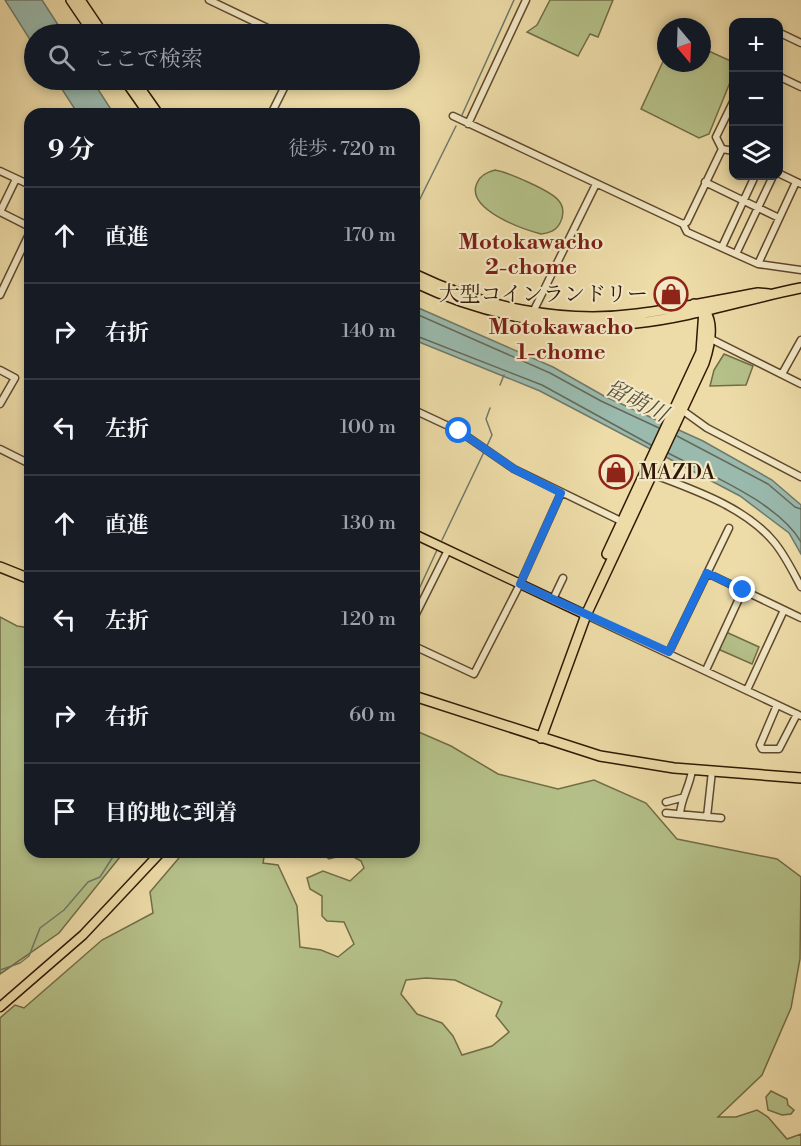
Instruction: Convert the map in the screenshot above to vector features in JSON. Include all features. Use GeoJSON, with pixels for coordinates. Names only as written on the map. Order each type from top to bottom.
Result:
{"type":"FeatureCollection","features":[{"type":"Feature","properties":{"kind":"highway"},"geometry":{"type":"LineString","coordinates":[[71,0],[87,24]]}},
{"type":"Feature","properties":{"kind":"highway"},"geometry":{"type":"LineString","coordinates":[[80,0],[97,24]]}},
{"type":"Feature","properties":{"kind":"highway"},"geometry":{"type":"LineString","coordinates":[[132,90],[145,108]]}},
{"type":"Feature","properties":{"kind":"highway"},"geometry":{"type":"LineString","coordinates":[[141,90],[154,108]]}},
{"type":"Feature","properties":{"kind":"highway"},"geometry":{"type":"LineString","coordinates":[[420,277],[469,297],[532,315]]}},
{"type":"Feature","properties":{"kind":"highway"},"geometry":{"type":"LineString","coordinates":[[420,285],[466,304],[578,324],[624,323],[801,288]]}},
{"type":"Feature","properties":{"kind":"highway"},"geometry":{"type":"LineString","coordinates":[[705,320],[719,303]]}},
{"type":"Feature","properties":{"kind":"highway"},"geometry":{"type":"LineString","coordinates":[[541,738],[586,615],[587,603],[624,522],[705,363],[707,337],[705,320],[699,307]]}},
{"type":"Feature","properties":{"kind":"highway"},"geometry":{"type":"LineString","coordinates":[[0,561],[24,571]]}},
{"type":"Feature","properties":{"kind":"highway"},"geometry":{"type":"LineString","coordinates":[[0,567],[24,577]]}},
{"type":"Feature","properties":{"kind":"highway"},"geometry":{"type":"LineString","coordinates":[[420,698],[600,756],[692,770],[801,778]]}},
{"type":"Feature","properties":{"kind":"highway"},"geometry":{"type":"LineString","coordinates":[[420,702],[526,733]]}},
{"type":"Feature","properties":{"kind":"main road"},"geometry":{"type":"LineString","coordinates":[[420,537],[586,615]]}},
{"type":"Feature","properties":{"kind":"main road"},"geometry":{"type":"LineString","coordinates":[[0,1007],[83,935],[155,858]]}},
{"type":"Feature","properties":{"kind":"street"},"geometry":{"type":"LineString","coordinates":[[209,0],[259,24]]}},
{"type":"Feature","properties":{"kind":"street"},"geometry":{"type":"LineString","coordinates":[[468,124],[526,0]]}},
{"type":"Feature","properties":{"kind":"street"},"geometry":{"type":"LineString","coordinates":[[783,34],[801,43]]}},
{"type":"Feature","properties":{"kind":"street"},"geometry":{"type":"LineString","coordinates":[[783,78],[801,87]]}},
{"type":"Feature","properties":{"kind":"street"},"geometry":{"type":"LineString","coordinates":[[274,108],[283,90]]}},
{"type":"Feature","properties":{"kind":"street"},"geometry":{"type":"LineString","coordinates":[[722,149],[716,137],[729,110]]}},
{"type":"Feature","properties":{"kind":"street"},"geometry":{"type":"LineString","coordinates":[[453,116],[683,224],[687,232],[735,254],[758,264],[801,270]]}},
{"type":"Feature","properties":{"kind":"street"},"geometry":{"type":"LineString","coordinates":[[722,149],[729,150]]}},
{"type":"Feature","properties":{"kind":"street"},"geometry":{"type":"LineString","coordinates":[[683,224],[687,222],[722,149]]}},
{"type":"Feature","properties":{"kind":"street"},"geometry":{"type":"LineString","coordinates":[[0,171],[24,182]]}},
{"type":"Feature","properties":{"kind":"street"},"geometry":{"type":"LineString","coordinates":[[758,264],[798,183],[783,176]]}},
{"type":"Feature","properties":{"kind":"street"},"geometry":{"type":"LineString","coordinates":[[16,179],[0,212],[24,223]]}},
{"type":"Feature","properties":{"kind":"street"},"geometry":{"type":"LineString","coordinates":[[722,247],[753,180]]}},
{"type":"Feature","properties":{"kind":"street"},"geometry":{"type":"LineString","coordinates":[[735,254],[771,180]]}},
{"type":"Feature","properties":{"kind":"street"},"geometry":{"type":"LineString","coordinates":[[705,182],[779,218]]}},
{"type":"Feature","properties":{"kind":"street"},"geometry":{"type":"LineString","coordinates":[[532,315],[597,184]]}},
{"type":"Feature","properties":{"kind":"street"},"geometry":{"type":"LineString","coordinates":[[0,295],[24,245]]}},
{"type":"Feature","properties":{"kind":"street"},"geometry":{"type":"LineString","coordinates":[[707,337],[801,384]]}},
{"type":"Feature","properties":{"kind":"street"},"geometry":{"type":"LineString","coordinates":[[782,374],[801,340]]}},
{"type":"Feature","properties":{"kind":"street"},"geometry":{"type":"LineString","coordinates":[[0,370],[15,378],[0,404]]}},
{"type":"Feature","properties":{"kind":"street"},"geometry":{"type":"LineString","coordinates":[[420,413],[450,427],[514,469],[624,522]]}},
{"type":"Feature","properties":{"kind":"street"},"geometry":{"type":"LineString","coordinates":[[678,414],[801,477]]}},
{"type":"Feature","properties":{"kind":"street"},"geometry":{"type":"LineString","coordinates":[[0,449],[24,461]]}},
{"type":"Feature","properties":{"kind":"street"},"geometry":{"type":"LineString","coordinates":[[652,469],[760,527],[775,543],[801,587]]}},
{"type":"Feature","properties":{"kind":"street"},"geometry":{"type":"LineString","coordinates":[[420,649],[474,674],[520,584],[561,493]]}},
{"type":"Feature","properties":{"kind":"street"},"geometry":{"type":"LineString","coordinates":[[669,652],[729,528]]}},
{"type":"Feature","properties":{"kind":"street"},"geometry":{"type":"LineString","coordinates":[[420,606],[448,550]]}},
{"type":"Feature","properties":{"kind":"street"},"geometry":{"type":"LineString","coordinates":[[707,573],[801,618]]}},
{"type":"Feature","properties":{"kind":"street"},"geometry":{"type":"LineString","coordinates":[[553,599],[563,578]]}},
{"type":"Feature","properties":{"kind":"street"},"geometry":{"type":"LineString","coordinates":[[706,670],[743,590]]}},
{"type":"Feature","properties":{"kind":"street"},"geometry":{"type":"LineString","coordinates":[[747,690],[784,610]]}},
{"type":"Feature","properties":{"kind":"street"},"geometry":{"type":"LineString","coordinates":[[586,615],[799,715],[779,749],[762,749],[760,745],[777,705]]}},
{"type":"Feature","properties":{"kind":"street"},"geometry":{"type":"LineString","coordinates":[[680,814],[681,798],[690,784],[692,770]]}},
{"type":"Feature","properties":{"kind":"street"},"geometry":{"type":"LineString","coordinates":[[707,817],[712,771]]}},
{"type":"Feature","properties":{"kind":"street"},"geometry":{"type":"LineString","coordinates":[[666,802],[681,798]]}},
{"type":"Feature","properties":{"kind":"street"},"geometry":{"type":"LineString","coordinates":[[666,813],[721,818]]}},
{"type":"Feature","properties":{"kind":"green space"},"geometry":{"type":"Polygon","coordinates":[[[550,0],[613,0],[598,37],[590,34],[578,56],[527,32],[537,25],[550,0]]]}},
{"type":"Feature","properties":{"kind":"green space"},"geometry":{"type":"Polygon","coordinates":[[[711,52],[729,60],[729,85],[709,134],[699,138],[641,109],[658,72],[711,72],[711,52]]]}},
{"type":"Feature","properties":{"kind":"green space"},"geometry":{"type":"Polygon","coordinates":[[[495,170],[529,182],[555,197],[561,203],[563,212],[556,228],[541,234],[509,223],[487,209],[479,201],[476,192],[477,183],[484,174],[495,170]]]}},
{"type":"Feature","properties":{"kind":"green space"},"geometry":{"type":"Polygon","coordinates":[[[724,354],[753,366],[746,385],[710,386],[714,370],[724,354]]]}},
{"type":"Feature","properties":{"kind":"green space"},"geometry":{"type":"Polygon","coordinates":[[[0,617],[24,627],[24,858],[119,858],[59,933],[0,974],[0,617]]]}},
{"type":"Feature","properties":{"kind":"green space"},"geometry":{"type":"Polygon","coordinates":[[[726,632],[759,647],[752,664],[718,649],[726,632]]]}},
{"type":"Feature","properties":{"kind":"green space"},"geometry":{"type":"Polygon","coordinates":[[[420,733],[451,746],[498,774],[558,789],[594,780],[646,803],[677,839],[777,859],[801,877],[800,959],[791,1008],[762,1075],[718,1117],[736,1117],[757,1110],[768,1117],[787,1139],[801,1134],[801,1146],[0,1146],[0,1018],[15,1005],[24,1008],[102,940],[153,913],[150,892],[179,858],[264,858],[263,863],[278,865],[297,906],[300,947],[321,950],[338,957],[354,944],[344,922],[327,921],[322,916],[322,896],[310,889],[307,878],[323,871],[350,881],[364,868],[361,861],[355,858],[420,858],[420,733]],[[426,978],[406,980],[401,994],[417,1014],[442,1023],[453,1036],[462,1055],[492,1046],[509,1032],[496,1016],[502,1002],[455,980],[426,978]]]}},
{"type":"Feature","properties":{"kind":"green space"},"geometry":{"type":"Polygon","coordinates":[[[771,1091],[787,1099],[788,1105],[794,1110],[791,1114],[782,1115],[768,1110],[766,1097],[771,1091]]]}},
{"type":"Feature","properties":{"kind":"water"},"geometry":{"type":"Polygon","coordinates":[[[5,0],[42,0],[58,24],[24,24],[24,30],[5,0]]]}},
{"type":"Feature","properties":{"kind":"water"},"geometry":{"type":"Polygon","coordinates":[[[62,90],[98,90],[110,108],[74,108],[62,90]]]}},
{"type":"Feature","properties":{"kind":"water"},"geometry":{"type":"Polygon","coordinates":[[[420,309],[553,367],[604,396],[703,441],[772,480],[801,505],[801,554],[789,533],[740,496],[540,391],[420,342],[420,309]]]}},
{"type":"Feature","properties":{"kind":"waterway"},"geometry":{"type":"LineString","coordinates":[[462,115],[514,0]]}},
{"type":"Feature","properties":{"kind":"waterway"},"geometry":{"type":"LineString","coordinates":[[420,199],[456,126]]}},
{"type":"Feature","properties":{"kind":"waterway"},"geometry":{"type":"LineString","coordinates":[[500,385],[504,375]]}},
{"type":"Feature","properties":{"kind":"waterway"},"geometry":{"type":"LineString","coordinates":[[486,448],[492,435],[486,419],[490,408]]}},
{"type":"Feature","properties":{"kind":"waterway"},"geometry":{"type":"LineString","coordinates":[[442,540],[484,452]]}},
{"type":"Feature","properties":{"kind":"waterway"},"geometry":{"type":"LineString","coordinates":[[420,587],[437,550]]}},
{"type":"Feature","properties":{"kind":"waterway"},"geometry":{"type":"LineString","coordinates":[[0,970],[20,963],[29,956],[40,928],[64,910],[88,882],[100,877],[112,858]]}},
{"type":"Feature","properties":{"kind":"place","name":"大型コインランドリー"},"geometry":{"type":"Point","coordinates":[671,294]}},
{"type":"Feature","properties":{"kind":"place","name":"MAZDA"},"geometry":{"type":"Point","coordinates":[616,472]}},
{"type":"Feature","properties":{"kind":"district","name":"Motokawacho 2-chome"},"geometry":{"type":"Point","coordinates":[531,254]}},
{"type":"Feature","properties":{"kind":"district","name":"Motokawacho 1-chome"},"geometry":{"type":"Point","coordinates":[561,338]}},
{"type":"Feature","properties":{"kind":"route"},"geometry":{"type":"LineString","coordinates":[[459,431],[514,469],[561,493],[520,584],[669,652],[707,573],[743,590]]}},
{"type":"Feature","properties":{"kind":"water label","name":"留萌川"},"geometry":{"type":"Point","coordinates":[637,400]}}]}
